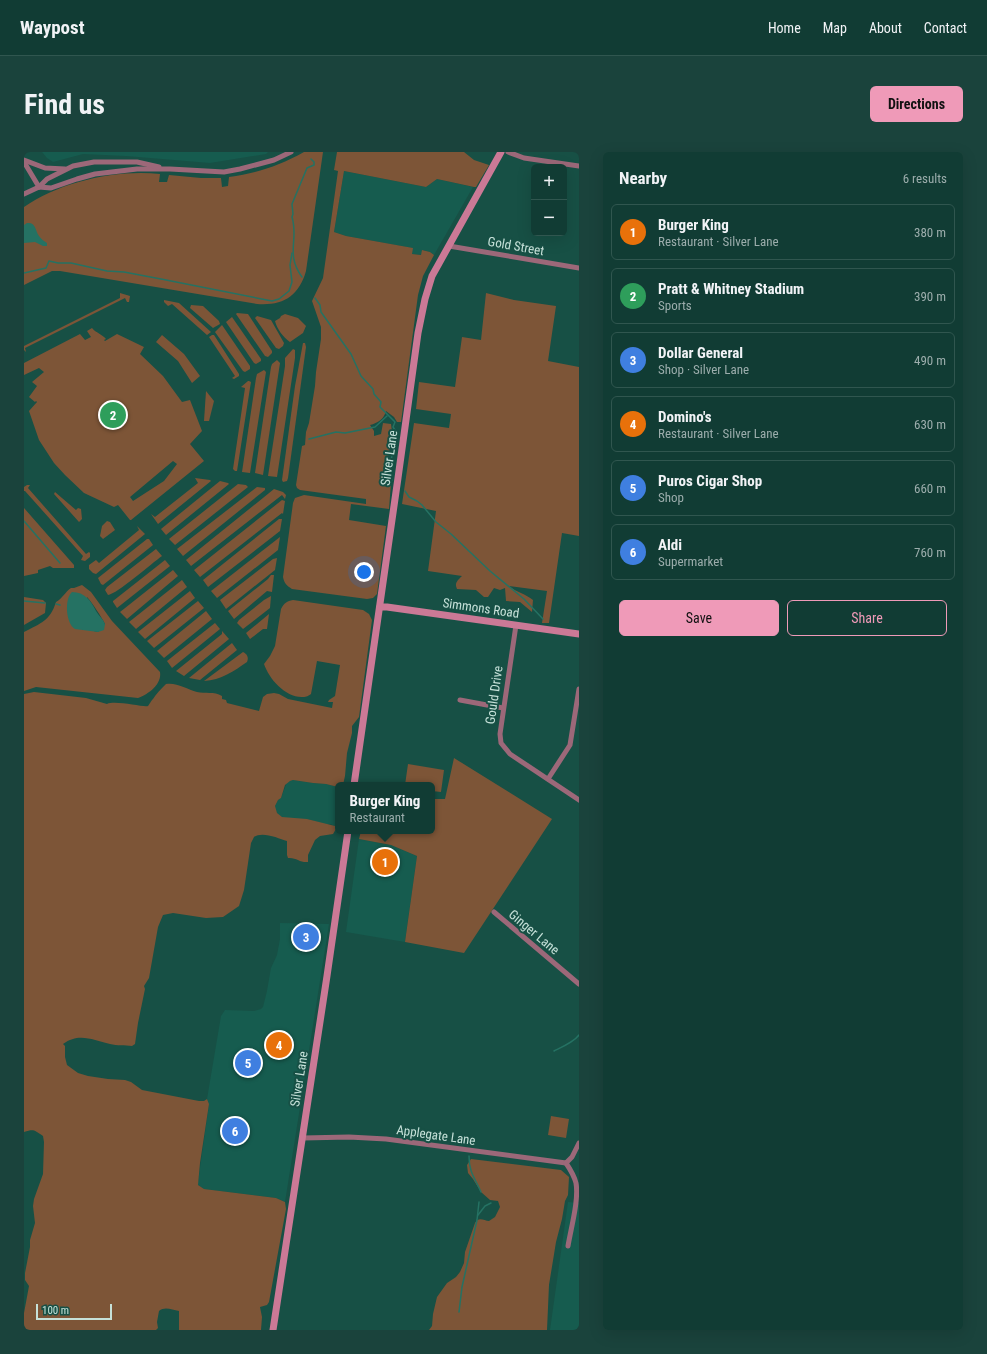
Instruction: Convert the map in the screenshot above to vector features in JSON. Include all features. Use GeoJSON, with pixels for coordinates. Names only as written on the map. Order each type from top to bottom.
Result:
{"type":"FeatureCollection","features":[{"type":"Feature","properties":{"kind":"main road","name":"Silver Lane"},"geometry":{"type":"LineString","coordinates":[[354,782],[418,332],[424,299],[432,276],[502,152]]}},
{"type":"Feature","properties":{"kind":"main road","name":"Simmons Road"},"geometry":{"type":"LineString","coordinates":[[380,607],[579,634]]}},
{"type":"Feature","properties":{"kind":"main road","name":"Silver Lane"},"geometry":{"type":"LineString","coordinates":[[273,1330],[348,834]]}},
{"type":"Feature","properties":{"kind":"street"},"geometry":{"type":"LineString","coordinates":[[39,187],[51,188],[77,179],[108,172],[137,169],[224,172],[274,160],[291,152]]}},
{"type":"Feature","properties":{"kind":"street"},"geometry":{"type":"LineString","coordinates":[[508,152],[524,158],[579,166]]}},
{"type":"Feature","properties":{"kind":"street"},"geometry":{"type":"LineString","coordinates":[[24,161],[45,168],[68,169]]}},
{"type":"Feature","properties":{"kind":"street"},"geometry":{"type":"LineString","coordinates":[[24,161],[39,187]]}},
{"type":"Feature","properties":{"kind":"street"},"geometry":{"type":"LineString","coordinates":[[24,194],[39,187],[47,178],[73,166],[94,162],[137,162],[170,169]]}},
{"type":"Feature","properties":{"kind":"street","name":"Gold Street"},"geometry":{"type":"LineString","coordinates":[[449,246],[579,268]]}},
{"type":"Feature","properties":{"kind":"street","name":"Gould Drive"},"geometry":{"type":"LineString","coordinates":[[516,625],[503,708],[500,734],[501,743],[510,754],[579,800]]}},
{"type":"Feature","properties":{"kind":"street"},"geometry":{"type":"LineString","coordinates":[[548,779],[570,745],[579,689]]}},
{"type":"Feature","properties":{"kind":"street"},"geometry":{"type":"LineString","coordinates":[[460,700],[503,708]]}},
{"type":"Feature","properties":{"kind":"street","name":"Ginger Lane"},"geometry":{"type":"LineString","coordinates":[[494,912],[579,984]]}},
{"type":"Feature","properties":{"kind":"street","name":"Applegate Lane"},"geometry":{"type":"LineString","coordinates":[[302,1138],[349,1137],[386,1139],[566,1163]]}},
{"type":"Feature","properties":{"kind":"street"},"geometry":{"type":"LineString","coordinates":[[568,1246],[576,1197],[576,1183],[572,1172],[566,1163],[572,1157],[579,1143]]}},
{"type":"Feature","properties":{"kind":"shaded area"},"geometry":{"type":"Polygon","coordinates":[[[42,152],[268,152],[266,154],[210,163],[83,154],[53,162],[42,152]]]}},
{"type":"Feature","properties":{"kind":"shaded area"},"geometry":{"type":"Polygon","coordinates":[[[304,152],[323,152],[306,271],[299,287],[289,298],[275,303],[257,304],[60,271],[52,271],[24,285],[24,207],[38,198],[71,184],[89,179],[126,174],[160,174],[159,182],[167,182],[169,175],[221,178],[222,187],[228,186],[229,177],[268,168],[304,152]]]}},
{"type":"Feature","properties":{"kind":"shaded area"},"geometry":{"type":"Polygon","coordinates":[[[337,152],[464,152],[474,160],[489,165],[476,187],[437,179],[426,187],[344,171],[334,232],[346,236],[413,248],[412,254],[421,255],[422,250],[430,252],[434,255],[423,276],[418,295],[401,422],[397,422],[394,417],[386,411],[380,420],[370,425],[374,431],[374,436],[381,434],[383,423],[391,424],[392,432],[385,480],[391,483],[389,509],[351,504],[349,520],[386,526],[377,594],[373,598],[367,599],[292,589],[286,584],[283,577],[293,503],[295,498],[304,495],[366,504],[366,499],[300,490],[296,485],[302,446],[305,445],[306,432],[309,423],[321,339],[321,327],[312,301],[323,278],[338,171],[334,170],[337,152]]]}},
{"type":"Feature","properties":{"kind":"shaded area"},"geometry":{"type":"Polygon","coordinates":[[[344,171],[426,187],[437,179],[473,187],[434,255],[423,250],[421,255],[412,254],[412,248],[346,236],[334,232],[344,171]]]}},
{"type":"Feature","properties":{"kind":"shaded area"},"geometry":{"type":"Polygon","coordinates":[[[27,223],[34,225],[40,237],[47,243],[47,246],[43,246],[35,242],[24,243],[24,225],[27,223]]]}},
{"type":"Feature","properties":{"kind":"shaded area"},"geometry":{"type":"Polygon","coordinates":[[[120,293],[130,296],[129,302],[127,302],[125,298],[25,348],[26,352],[24,350],[24,346],[120,298],[120,293]]]}},
{"type":"Feature","properties":{"kind":"shaded area"},"geometry":{"type":"Polygon","coordinates":[[[486,293],[514,300],[556,306],[548,361],[579,367],[579,536],[562,533],[549,623],[542,623],[547,591],[509,586],[533,600],[532,612],[520,602],[506,601],[505,588],[500,590],[494,588],[488,597],[484,597],[476,590],[457,589],[456,583],[462,576],[428,571],[436,511],[402,504],[414,423],[449,428],[451,414],[416,409],[419,382],[455,387],[462,337],[481,340],[486,293]]]}},
{"type":"Feature","properties":{"kind":"shaded area"},"geometry":{"type":"Polygon","coordinates":[[[164,300],[179,303],[211,332],[207,335],[172,304],[168,306],[164,300]]]}},
{"type":"Feature","properties":{"kind":"shaded area"},"geometry":{"type":"Polygon","coordinates":[[[191,305],[203,306],[219,321],[220,324],[213,328],[190,308],[191,305]]]}},
{"type":"Feature","properties":{"kind":"shaded area"},"geometry":{"type":"Polygon","coordinates":[[[236,314],[248,314],[272,351],[268,357],[265,356],[236,314]]]}},
{"type":"Feature","properties":{"kind":"shaded area"},"geometry":{"type":"Polygon","coordinates":[[[285,314],[298,318],[306,326],[303,333],[290,342],[281,333],[275,321],[285,314]]]}},
{"type":"Feature","properties":{"kind":"shaded area"},"geometry":{"type":"Polygon","coordinates":[[[257,316],[271,320],[284,343],[283,346],[279,349],[276,348],[255,318],[257,316]]]}},
{"type":"Feature","properties":{"kind":"shaded area"},"geometry":{"type":"Polygon","coordinates":[[[232,317],[261,359],[261,361],[256,364],[226,322],[232,317]]]}},
{"type":"Feature","properties":{"kind":"shaded area"},"geometry":{"type":"Polygon","coordinates":[[[222,325],[250,366],[250,369],[245,372],[215,332],[222,325]]]}},
{"type":"Feature","properties":{"kind":"shaded area"},"geometry":{"type":"Polygon","coordinates":[[[92,328],[106,339],[104,340],[105,341],[117,334],[144,347],[140,354],[163,376],[182,402],[190,400],[202,431],[190,444],[204,461],[131,520],[118,505],[114,507],[84,493],[65,475],[54,463],[39,440],[29,411],[37,402],[29,397],[37,386],[32,382],[44,372],[39,368],[24,375],[24,363],[80,334],[85,340],[91,337],[87,331],[92,328]],[[173,461],[130,497],[133,501],[164,481],[177,464],[173,461]]]}},
{"type":"Feature","properties":{"kind":"shaded area"},"geometry":{"type":"Polygon","coordinates":[[[162,335],[184,354],[200,376],[192,383],[178,361],[156,342],[162,335]]]}},
{"type":"Feature","properties":{"kind":"shaded area"},"geometry":{"type":"Polygon","coordinates":[[[214,335],[239,374],[239,376],[234,379],[232,378],[235,376],[209,337],[214,335]]]}},
{"type":"Feature","properties":{"kind":"shaded area"},"geometry":{"type":"Polygon","coordinates":[[[303,343],[305,343],[306,347],[288,478],[287,481],[283,482],[282,480],[295,386],[303,343]]]}},
{"type":"Feature","properties":{"kind":"shaded area"},"geometry":{"type":"Polygon","coordinates":[[[293,349],[295,350],[295,358],[277,477],[268,476],[285,358],[293,349]]]}},
{"type":"Feature","properties":{"kind":"shaded area"},"geometry":{"type":"Polygon","coordinates":[[[277,360],[280,363],[263,475],[255,473],[271,367],[277,360]]]}},
{"type":"Feature","properties":{"kind":"shaded area"},"geometry":{"type":"Polygon","coordinates":[[[264,370],[266,372],[250,473],[242,472],[256,378],[257,374],[264,370]]]}},
{"type":"Feature","properties":{"kind":"shaded area"},"geometry":{"type":"Polygon","coordinates":[[[249,381],[251,382],[237,471],[235,471],[233,469],[245,388],[241,387],[249,381]]]}},
{"type":"Feature","properties":{"kind":"shaded area"},"geometry":{"type":"Polygon","coordinates":[[[206,391],[214,401],[209,421],[204,421],[206,391]]]}},
{"type":"Feature","properties":{"kind":"shaded area"},"geometry":{"type":"Polygon","coordinates":[[[195,478],[211,481],[158,524],[151,514],[155,517],[198,483],[195,478]]]}},
{"type":"Feature","properties":{"kind":"shaded area"},"geometry":{"type":"Polygon","coordinates":[[[220,481],[229,484],[166,535],[161,529],[220,481]]]}},
{"type":"Feature","properties":{"kind":"shaded area"},"geometry":{"type":"Polygon","coordinates":[[[238,484],[246,485],[248,487],[175,545],[169,539],[238,484]]]}},
{"type":"Feature","properties":{"kind":"shaded area"},"geometry":{"type":"Polygon","coordinates":[[[30,485],[28,488],[86,554],[89,552],[90,553],[90,557],[85,561],[81,560],[83,556],[24,491],[24,487],[30,485]]]}},
{"type":"Feature","properties":{"kind":"shaded area"},"geometry":{"type":"Polygon","coordinates":[[[257,487],[265,488],[265,490],[183,556],[177,549],[257,487]]]}},
{"type":"Feature","properties":{"kind":"shaded area"},"geometry":{"type":"Polygon","coordinates":[[[274,489],[283,492],[286,495],[285,499],[282,495],[191,566],[186,560],[274,489]]]}},
{"type":"Feature","properties":{"kind":"shaded area"},"geometry":{"type":"Polygon","coordinates":[[[55,492],[76,510],[78,508],[81,509],[82,519],[79,522],[54,494],[55,492]]]}},
{"type":"Feature","properties":{"kind":"shaded area"},"geometry":{"type":"Polygon","coordinates":[[[282,500],[285,501],[283,514],[282,513],[200,577],[194,570],[282,500]]]}},
{"type":"Feature","properties":{"kind":"shaded area"},"geometry":{"type":"Polygon","coordinates":[[[24,508],[74,565],[74,568],[53,568],[50,566],[38,570],[38,573],[24,576],[24,508]]]}},
{"type":"Feature","properties":{"kind":"shaded area"},"geometry":{"type":"Polygon","coordinates":[[[279,519],[282,519],[280,531],[208,587],[203,580],[279,519]]]}},
{"type":"Feature","properties":{"kind":"shaded area"},"geometry":{"type":"Polygon","coordinates":[[[107,521],[110,522],[115,530],[103,539],[100,536],[102,526],[107,521]]]}},
{"type":"Feature","properties":{"kind":"shaded area"},"geometry":{"type":"Polygon","coordinates":[[[137,526],[145,534],[96,574],[89,569],[89,565],[96,560],[99,563],[139,530],[137,526]]]}},
{"type":"Feature","properties":{"kind":"shaded area"},"geometry":{"type":"Polygon","coordinates":[[[280,537],[278,550],[217,598],[211,591],[280,537]]]}},
{"type":"Feature","properties":{"kind":"shaded area"},"geometry":{"type":"Polygon","coordinates":[[[147,539],[149,539],[153,545],[103,585],[101,584],[98,578],[147,539]]]}},
{"type":"Feature","properties":{"kind":"shaded area"},"geometry":{"type":"Polygon","coordinates":[[[156,549],[162,556],[126,584],[108,595],[105,590],[107,587],[156,549]]]}},
{"type":"Feature","properties":{"kind":"shaded area"},"geometry":{"type":"Polygon","coordinates":[[[277,558],[275,570],[226,609],[220,600],[273,559],[277,558]]]}},
{"type":"Feature","properties":{"kind":"shaded area"},"geometry":{"type":"Polygon","coordinates":[[[165,560],[170,566],[117,608],[113,601],[165,560]]]}},
{"type":"Feature","properties":{"kind":"shaded area"},"geometry":{"type":"Polygon","coordinates":[[[173,570],[178,576],[127,619],[120,612],[173,570]]]}},
{"type":"Feature","properties":{"kind":"shaded area"},"geometry":{"type":"Polygon","coordinates":[[[271,575],[274,575],[272,592],[267,591],[234,619],[228,611],[271,575]]]}},
{"type":"Feature","properties":{"kind":"shaded area"},"geometry":{"type":"Polygon","coordinates":[[[182,580],[187,587],[136,629],[129,622],[182,580]]]}},
{"type":"Feature","properties":{"kind":"shaded area"},"geometry":{"type":"Polygon","coordinates":[[[82,585],[91,592],[112,621],[160,672],[159,681],[154,688],[146,694],[138,698],[36,687],[24,691],[24,632],[44,621],[51,613],[56,602],[71,588],[82,585]],[[87,597],[89,630],[98,632],[105,624],[87,597]]]}},
{"type":"Feature","properties":{"kind":"shaded area"},"geometry":{"type":"Polygon","coordinates":[[[190,591],[195,598],[145,639],[138,632],[190,591]]]}},
{"type":"Feature","properties":{"kind":"shaded area"},"geometry":{"type":"Polygon","coordinates":[[[72,592],[77,592],[84,595],[90,601],[105,624],[104,630],[98,632],[75,629],[72,626],[68,617],[67,605],[69,595],[72,592]]]}},
{"type":"Feature","properties":{"kind":"shaded area"},"geometry":{"type":"Polygon","coordinates":[[[271,596],[270,608],[243,629],[237,623],[264,600],[271,596]]]}},
{"type":"Feature","properties":{"kind":"shaded area"},"geometry":{"type":"Polygon","coordinates":[[[24,597],[43,600],[46,603],[45,613],[24,625],[24,597]]]}},
{"type":"Feature","properties":{"kind":"shaded area"},"geometry":{"type":"Polygon","coordinates":[[[293,600],[363,610],[369,614],[372,620],[359,717],[352,726],[344,782],[335,782],[335,786],[293,780],[290,781],[285,785],[281,798],[275,806],[277,813],[282,817],[307,819],[335,826],[335,831],[333,834],[320,836],[315,840],[308,855],[308,862],[288,858],[287,841],[270,836],[257,835],[254,837],[251,843],[244,890],[239,906],[223,917],[206,918],[173,913],[163,915],[158,927],[149,978],[144,986],[145,989],[135,1044],[132,1046],[115,1045],[92,1039],[75,1038],[63,1044],[65,1046],[67,1065],[78,1073],[108,1079],[125,1080],[131,1082],[142,1090],[199,1101],[204,1101],[207,1099],[209,1104],[198,1185],[204,1189],[276,1198],[285,1202],[286,1209],[269,1302],[267,1305],[260,1307],[262,1317],[261,1330],[179,1330],[179,1311],[166,1309],[159,1311],[157,1322],[158,1328],[156,1330],[24,1330],[24,1313],[29,1286],[25,1280],[25,1273],[30,1240],[35,1223],[33,1206],[34,1199],[43,1174],[44,1142],[43,1136],[36,1131],[32,1130],[24,1132],[24,694],[34,692],[86,698],[107,704],[117,703],[148,706],[157,693],[166,684],[170,684],[178,685],[197,692],[219,694],[222,696],[222,699],[226,700],[227,703],[259,711],[263,697],[267,694],[274,693],[288,699],[332,708],[333,702],[328,702],[335,696],[340,665],[317,661],[311,694],[303,697],[290,694],[285,691],[274,681],[266,670],[264,664],[275,646],[281,609],[283,605],[293,600]]]}},
{"type":"Feature","properties":{"kind":"shaded area"},"geometry":{"type":"Polygon","coordinates":[[[198,601],[204,608],[154,648],[147,641],[198,601]]]}},
{"type":"Feature","properties":{"kind":"shaded area"},"geometry":{"type":"Polygon","coordinates":[[[206,611],[212,619],[164,658],[157,651],[206,611]]]}},
{"type":"Feature","properties":{"kind":"shaded area"},"geometry":{"type":"Polygon","coordinates":[[[269,614],[267,629],[263,629],[250,639],[246,633],[269,614]]]}},
{"type":"Feature","properties":{"kind":"shaded area"},"geometry":{"type":"Polygon","coordinates":[[[215,623],[220,629],[172,668],[167,661],[215,623]]]}},
{"type":"Feature","properties":{"kind":"shaded area"},"geometry":{"type":"Polygon","coordinates":[[[222,631],[229,639],[184,676],[176,671],[222,634],[222,631]]]}},
{"type":"Feature","properties":{"kind":"shaded area"},"geometry":{"type":"Polygon","coordinates":[[[232,643],[237,650],[200,680],[189,678],[232,643]]]}},
{"type":"Feature","properties":{"kind":"shaded area"},"geometry":{"type":"Polygon","coordinates":[[[243,652],[247,656],[247,662],[222,677],[204,681],[243,652]]]}},
{"type":"Feature","properties":{"kind":"shaded area"},"geometry":{"type":"Polygon","coordinates":[[[454,758],[552,819],[464,953],[405,942],[417,856],[391,845],[359,839],[360,834],[435,834],[435,799],[445,799],[454,758]]]}},
{"type":"Feature","properties":{"kind":"shaded area"},"geometry":{"type":"Polygon","coordinates":[[[408,764],[444,770],[441,792],[435,791],[435,782],[405,782],[408,764]]]}},
{"type":"Feature","properties":{"kind":"shaded area"},"geometry":{"type":"Polygon","coordinates":[[[293,780],[335,786],[335,828],[331,824],[324,824],[307,819],[289,819],[279,816],[275,810],[275,806],[281,798],[287,782],[293,780]]]}},
{"type":"Feature","properties":{"kind":"shaded area"},"geometry":{"type":"Polygon","coordinates":[[[359,839],[391,845],[417,856],[405,942],[346,932],[359,839]]]}},
{"type":"Feature","properties":{"kind":"shaded area"},"geometry":{"type":"Polygon","coordinates":[[[280,923],[329,924],[285,1202],[276,1198],[204,1189],[198,1185],[209,1104],[207,1099],[221,1016],[225,1010],[254,1011],[263,1007],[271,968],[277,955],[280,939],[280,923]]]}},
{"type":"Feature","properties":{"kind":"shaded area"},"geometry":{"type":"Polygon","coordinates":[[[551,1116],[569,1119],[566,1138],[548,1135],[551,1116]]]}},
{"type":"Feature","properties":{"kind":"shaded area"},"geometry":{"type":"Polygon","coordinates":[[[471,1159],[561,1170],[569,1177],[568,1195],[565,1201],[556,1242],[549,1285],[547,1330],[429,1330],[432,1326],[437,1297],[447,1283],[456,1277],[460,1272],[464,1263],[465,1252],[475,1223],[480,1219],[489,1221],[495,1217],[500,1207],[498,1201],[490,1200],[481,1192],[468,1173],[467,1165],[471,1159]]]}},
{"type":"Feature","properties":{"kind":"shaded area"},"geometry":{"type":"Polygon","coordinates":[[[568,1202],[579,1203],[579,1330],[550,1330],[568,1202]]]}},
{"type":"Feature","properties":{"kind":"waterway"},"geometry":{"type":"LineString","coordinates":[[302,277],[297,269],[293,254],[294,225],[292,217],[292,204],[307,168],[314,165],[314,162],[311,159]]}},
{"type":"Feature","properties":{"kind":"waterway"},"geometry":{"type":"LineString","coordinates":[[24,273],[46,268],[49,261],[71,263],[272,301],[279,299],[289,291],[292,282],[290,265],[292,253]]}},
{"type":"Feature","properties":{"kind":"waterway"},"geometry":{"type":"LineString","coordinates":[[315,298],[320,305],[321,312],[351,354],[361,376],[373,389],[374,394],[381,402],[380,407],[395,422],[393,427],[395,430],[394,442],[389,470],[389,476],[392,480]]}},
{"type":"Feature","properties":{"kind":"waterway"},"geometry":{"type":"LineString","coordinates":[[309,439],[336,432],[345,433],[375,427],[387,416]]}},
{"type":"Feature","properties":{"kind":"waterway"},"geometry":{"type":"LineString","coordinates":[[405,491],[409,497],[422,505],[436,522],[490,571],[524,599],[543,619]]}},
{"type":"Feature","properties":{"kind":"waterway"},"geometry":{"type":"LineString","coordinates":[[24,521],[60,563]]}},
{"type":"Feature","properties":{"kind":"waterway"},"geometry":{"type":"LineString","coordinates":[[24,601],[45,603]]}},
{"type":"Feature","properties":{"kind":"waterway"},"geometry":{"type":"LineString","coordinates":[[56,604],[60,605]]}},
{"type":"Feature","properties":{"kind":"waterway"},"geometry":{"type":"LineString","coordinates":[[554,1051],[571,1042],[579,1035]]}},
{"type":"Feature","properties":{"kind":"waterway"},"geometry":{"type":"LineString","coordinates":[[469,1156],[471,1171],[481,1192]]}},
{"type":"Feature","properties":{"kind":"waterway"},"geometry":{"type":"LineString","coordinates":[[459,1312],[462,1287],[477,1220],[479,1202]]}},
{"type":"Feature","properties":{"kind":"waterway"},"geometry":{"type":"LineString","coordinates":[[478,1215],[485,1206],[491,1203]]}},
{"type":"Feature","properties":{"kind":"place","name":"Pratt & Whitney Stadium"},"geometry":{"type":"Point","coordinates":[113,415]}},
{"type":"Feature","properties":{"kind":"place","name":"Burger King"},"geometry":{"type":"Point","coordinates":[385,862]}},
{"type":"Feature","properties":{"kind":"place","name":"Dollar General"},"geometry":{"type":"Point","coordinates":[306,937]}},
{"type":"Feature","properties":{"kind":"place","name":"Domino's"},"geometry":{"type":"Point","coordinates":[279,1045]}},
{"type":"Feature","properties":{"kind":"place","name":"Puros Cigar Shop"},"geometry":{"type":"Point","coordinates":[248,1063]}},
{"type":"Feature","properties":{"kind":"place","name":"Aldi"},"geometry":{"type":"Point","coordinates":[235,1131]}}]}
